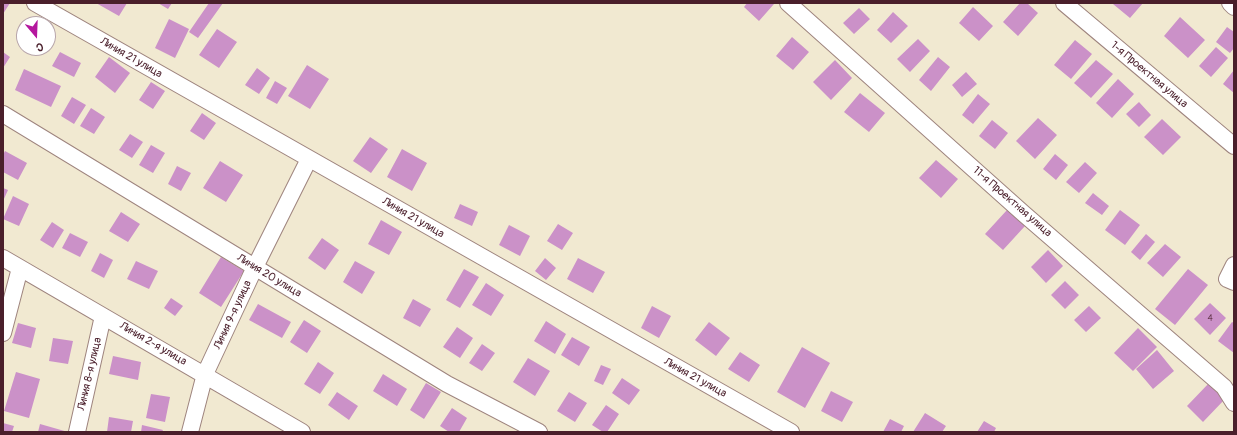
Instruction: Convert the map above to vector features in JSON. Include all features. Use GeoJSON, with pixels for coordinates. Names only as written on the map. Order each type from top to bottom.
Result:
{"type":"FeatureCollection","features":[{"type":"Feature","properties":{"kind":"street","name":"Линия 21 улица"},"geometry":{"type":"LineString","coordinates":[[35,3],[791,432]]}},
{"type":"Feature","properties":{"kind":"street","name":"11-я Проектная улица"},"geometry":{"type":"LineString","coordinates":[[788,3],[1018,208],[1224,387],[1234,403]]}},
{"type":"Feature","properties":{"kind":"street","name":"1-я Проектная улица"},"geometry":{"type":"LineString","coordinates":[[1064,3],[1234,146]]}},
{"type":"Feature","properties":{"kind":"street"},"geometry":{"type":"LineString","coordinates":[[1230,3],[1234,7]]}},
{"type":"Feature","properties":{"kind":"street","name":"Линия 20 улица"},"geometry":{"type":"LineString","coordinates":[[3,114],[447,384],[539,432]]}},
{"type":"Feature","properties":{"kind":"street","name":"Линия 9-я улица"},"geometry":{"type":"LineString","coordinates":[[190,432],[204,374],[309,159]]}},
{"type":"Feature","properties":{"kind":"street","name":"Линия 2-я улица"},"geometry":{"type":"LineString","coordinates":[[3,258],[204,374],[286,428],[302,432]]}},
{"type":"Feature","properties":{"kind":"street"},"geometry":{"type":"LineString","coordinates":[[1234,265],[1227,279],[1234,282]]}},
{"type":"Feature","properties":{"kind":"street"},"geometry":{"type":"LineString","coordinates":[[3,334],[20,268]]}},
{"type":"Feature","properties":{"kind":"street","name":"Линия 8-я улица"},"geometry":{"type":"LineString","coordinates":[[77,432],[103,316]]}},
{"type":"Feature","properties":{"kind":"building"},"geometry":{"type":"Polygon","coordinates":[[[3,3],[10,3],[3,14],[3,3]]]}},
{"type":"Feature","properties":{"kind":"building"},"geometry":{"type":"Polygon","coordinates":[[[96,3],[127,3],[119,16],[96,3]]]}},
{"type":"Feature","properties":{"kind":"building"},"geometry":{"type":"Polygon","coordinates":[[[158,3],[172,3],[168,9],[158,3]]]}},
{"type":"Feature","properties":{"kind":"building"},"geometry":{"type":"Polygon","coordinates":[[[209,3],[223,3],[198,38],[189,32],[209,3]]]}},
{"type":"Feature","properties":{"kind":"building"},"geometry":{"type":"Polygon","coordinates":[[[747,3],[774,4],[759,21],[744,7],[747,3]]]}},
{"type":"Feature","properties":{"kind":"building"},"geometry":{"type":"Polygon","coordinates":[[[1020,3],[1027,3],[1038,13],[1018,36],[1003,22],[1020,3]]]}},
{"type":"Feature","properties":{"kind":"building"},"geometry":{"type":"Polygon","coordinates":[[[1143,3],[1130,18],[1113,4],[1143,3]]]}},
{"type":"Feature","properties":{"kind":"building"},"geometry":{"type":"Polygon","coordinates":[[[973,7],[993,26],[979,41],[959,23],[973,7]]]}},
{"type":"Feature","properties":{"kind":"building"},"geometry":{"type":"Polygon","coordinates":[[[859,8],[870,19],[854,34],[843,23],[859,8]]]}},
{"type":"Feature","properties":{"kind":"building"},"geometry":{"type":"Polygon","coordinates":[[[893,12],[908,26],[891,43],[877,30],[893,12]]]}},
{"type":"Feature","properties":{"kind":"building"},"geometry":{"type":"Polygon","coordinates":[[[1180,17],[1205,40],[1188,58],[1164,36],[1180,17]]]}},
{"type":"Feature","properties":{"kind":"building"},"geometry":{"type":"Polygon","coordinates":[[[169,19],[189,29],[175,58],[155,48],[169,19]]]}},
{"type":"Feature","properties":{"kind":"building"},"geometry":{"type":"Polygon","coordinates":[[[1227,27],[1234,32],[1234,48],[1230,53],[1216,42],[1227,27]]]}},
{"type":"Feature","properties":{"kind":"building"},"geometry":{"type":"Polygon","coordinates":[[[217,29],[237,42],[219,68],[199,55],[217,29]]]}},
{"type":"Feature","properties":{"kind":"building"},"geometry":{"type":"Polygon","coordinates":[[[792,37],[809,52],[793,70],[776,56],[792,37]]]}},
{"type":"Feature","properties":{"kind":"building"},"geometry":{"type":"Polygon","coordinates":[[[918,39],[930,51],[910,72],[897,59],[918,39]]]}},
{"type":"Feature","properties":{"kind":"building"},"geometry":{"type":"Polygon","coordinates":[[[1075,40],[1092,54],[1071,79],[1054,65],[1075,40]]]}},
{"type":"Feature","properties":{"kind":"building"},"geometry":{"type":"Polygon","coordinates":[[[1216,47],[1228,58],[1211,77],[1199,66],[1216,47]]]}},
{"type":"Feature","properties":{"kind":"building"},"geometry":{"type":"Polygon","coordinates":[[[3,52],[10,57],[3,68],[3,52]]]}},
{"type":"Feature","properties":{"kind":"building"},"geometry":{"type":"Polygon","coordinates":[[[60,52],[81,63],[74,77],[52,66],[60,52]]]}},
{"type":"Feature","properties":{"kind":"building"},"geometry":{"type":"Polygon","coordinates":[[[109,57],[130,73],[115,93],[95,77],[109,57]]]}},
{"type":"Feature","properties":{"kind":"building"},"geometry":{"type":"Polygon","coordinates":[[[938,57],[950,67],[931,91],[919,80],[938,57]]]}},
{"type":"Feature","properties":{"kind":"building"},"geometry":{"type":"Polygon","coordinates":[[[835,60],[852,78],[831,100],[813,82],[835,60]]]}},
{"type":"Feature","properties":{"kind":"building"},"geometry":{"type":"Polygon","coordinates":[[[1096,60],[1113,74],[1091,98],[1074,83],[1096,60]]]}},
{"type":"Feature","properties":{"kind":"building"},"geometry":{"type":"Polygon","coordinates":[[[307,65],[329,79],[310,109],[288,96],[307,65]]]}},
{"type":"Feature","properties":{"kind":"building"},"geometry":{"type":"Polygon","coordinates":[[[257,68],[270,78],[259,94],[245,85],[257,68]]]}},
{"type":"Feature","properties":{"kind":"building"},"geometry":{"type":"Polygon","coordinates":[[[24,69],[61,86],[51,107],[15,90],[24,69]]]}},
{"type":"Feature","properties":{"kind":"building"},"geometry":{"type":"Polygon","coordinates":[[[1234,70],[1234,93],[1223,84],[1234,70]]]}},
{"type":"Feature","properties":{"kind":"building"},"geometry":{"type":"Polygon","coordinates":[[[966,72],[977,84],[962,97],[952,85],[966,72]]]}},
{"type":"Feature","properties":{"kind":"building"},"geometry":{"type":"Polygon","coordinates":[[[1118,79],[1134,94],[1112,118],[1096,103],[1118,79]]]}},
{"type":"Feature","properties":{"kind":"building"},"geometry":{"type":"Polygon","coordinates":[[[275,81],[287,88],[277,104],[266,98],[275,81]]]}},
{"type":"Feature","properties":{"kind":"building"},"geometry":{"type":"Polygon","coordinates":[[[151,82],[165,91],[153,109],[139,100],[151,82]]]}},
{"type":"Feature","properties":{"kind":"building"},"geometry":{"type":"Polygon","coordinates":[[[860,93],[885,113],[869,132],[844,112],[860,93]]]}},
{"type":"Feature","properties":{"kind":"building"},"geometry":{"type":"Polygon","coordinates":[[[978,94],[990,104],[973,124],[962,115],[978,94]]]}},
{"type":"Feature","properties":{"kind":"building"},"geometry":{"type":"Polygon","coordinates":[[[72,97],[86,105],[74,124],[61,116],[72,97]]]}},
{"type":"Feature","properties":{"kind":"building"},"geometry":{"type":"Polygon","coordinates":[[[1139,102],[1151,115],[1139,127],[1126,114],[1139,102]]]}},
{"type":"Feature","properties":{"kind":"building"},"geometry":{"type":"Polygon","coordinates":[[[91,108],[105,117],[94,134],[80,126],[91,108]]]}},
{"type":"Feature","properties":{"kind":"building"},"geometry":{"type":"Polygon","coordinates":[[[202,113],[216,123],[204,140],[190,131],[202,113]]]}},
{"type":"Feature","properties":{"kind":"building"},"geometry":{"type":"Polygon","coordinates":[[[1038,118],[1057,135],[1035,159],[1016,141],[1038,118]]]}},
{"type":"Feature","properties":{"kind":"building"},"geometry":{"type":"Polygon","coordinates":[[[1162,119],[1181,137],[1163,155],[1144,137],[1162,119]]]}},
{"type":"Feature","properties":{"kind":"building"},"geometry":{"type":"Polygon","coordinates":[[[992,120],[1008,133],[995,149],[979,136],[992,120]]]}},
{"type":"Feature","properties":{"kind":"building"},"geometry":{"type":"Polygon","coordinates":[[[130,134],[143,142],[132,158],[119,150],[130,134]]]}},
{"type":"Feature","properties":{"kind":"building"},"geometry":{"type":"Polygon","coordinates":[[[370,137],[388,149],[371,173],[353,161],[370,137]]]}},
{"type":"Feature","properties":{"kind":"building"},"geometry":{"type":"Polygon","coordinates":[[[151,145],[165,153],[153,173],[139,165],[151,145]]]}},
{"type":"Feature","properties":{"kind":"building"},"geometry":{"type":"Polygon","coordinates":[[[402,149],[427,163],[412,191],[387,177],[402,149]]]}},
{"type":"Feature","properties":{"kind":"building"},"geometry":{"type":"Polygon","coordinates":[[[5,151],[27,163],[18,180],[3,172],[3,155],[5,151]]]}},
{"type":"Feature","properties":{"kind":"building"},"geometry":{"type":"Polygon","coordinates":[[[1055,154],[1068,165],[1056,180],[1043,169],[1055,154]]]}},
{"type":"Feature","properties":{"kind":"building"},"geometry":{"type":"Polygon","coordinates":[[[936,160],[958,179],[941,198],[919,178],[936,160]]]}},
{"type":"Feature","properties":{"kind":"building"},"geometry":{"type":"Polygon","coordinates":[[[220,161],[243,175],[226,202],[203,188],[220,161]]]}},
{"type":"Feature","properties":{"kind":"building"},"geometry":{"type":"Polygon","coordinates":[[[1085,162],[1097,173],[1079,193],[1066,182],[1085,162]]]}},
{"type":"Feature","properties":{"kind":"building"},"geometry":{"type":"Polygon","coordinates":[[[177,166],[191,173],[181,191],[168,184],[177,166]]]}},
{"type":"Feature","properties":{"kind":"building"},"geometry":{"type":"Polygon","coordinates":[[[3,188],[8,190],[3,201],[3,188]]]}},
{"type":"Feature","properties":{"kind":"building"},"geometry":{"type":"Polygon","coordinates":[[[1093,193],[1109,206],[1102,215],[1085,203],[1093,193]]]}},
{"type":"Feature","properties":{"kind":"building"},"geometry":{"type":"Polygon","coordinates":[[[13,196],[29,204],[19,226],[3,219],[13,196]]]}},
{"type":"Feature","properties":{"kind":"building"},"geometry":{"type":"Polygon","coordinates":[[[460,204],[478,212],[472,226],[454,218],[460,204]]]}},
{"type":"Feature","properties":{"kind":"building"},"geometry":{"type":"Polygon","coordinates":[[[1007,210],[1025,226],[1003,250],[985,234],[1007,210]]]}},
{"type":"Feature","properties":{"kind":"building"},"geometry":{"type":"Polygon","coordinates":[[[1120,210],[1140,225],[1125,245],[1105,230],[1120,210]]]}},
{"type":"Feature","properties":{"kind":"building"},"geometry":{"type":"Polygon","coordinates":[[[121,212],[140,224],[128,242],[109,231],[121,212]]]}},
{"type":"Feature","properties":{"kind":"building"},"geometry":{"type":"Polygon","coordinates":[[[381,220],[402,232],[389,255],[368,244],[381,220]]]}},
{"type":"Feature","properties":{"kind":"building"},"geometry":{"type":"Polygon","coordinates":[[[52,222],[64,230],[53,248],[40,240],[52,222]]]}},
{"type":"Feature","properties":{"kind":"building"},"geometry":{"type":"Polygon","coordinates":[[[558,224],[573,233],[562,250],[547,241],[558,224]]]}},
{"type":"Feature","properties":{"kind":"building"},"geometry":{"type":"Polygon","coordinates":[[[509,225],[530,236],[520,256],[499,245],[509,225]]]}},
{"type":"Feature","properties":{"kind":"building"},"geometry":{"type":"Polygon","coordinates":[[[70,233],[88,242],[80,257],[62,248],[70,233]]]}},
{"type":"Feature","properties":{"kind":"building"},"geometry":{"type":"Polygon","coordinates":[[[1146,234],[1155,242],[1140,260],[1131,252],[1146,234]]]}},
{"type":"Feature","properties":{"kind":"building"},"geometry":{"type":"Polygon","coordinates":[[[322,238],[339,250],[325,270],[308,258],[322,238]]]}},
{"type":"Feature","properties":{"kind":"building"},"geometry":{"type":"Polygon","coordinates":[[[1165,244],[1181,257],[1163,277],[1147,263],[1165,244]]]}},
{"type":"Feature","properties":{"kind":"building"},"geometry":{"type":"Polygon","coordinates":[[[1048,250],[1063,266],[1046,283],[1031,267],[1048,250]]]}},
{"type":"Feature","properties":{"kind":"building"},"geometry":{"type":"Polygon","coordinates":[[[100,253],[113,260],[104,278],[91,271],[100,253]]]}},
{"type":"Feature","properties":{"kind":"building"},"geometry":{"type":"Polygon","coordinates":[[[221,257],[244,271],[221,307],[199,293],[221,257]]]}},
{"type":"Feature","properties":{"kind":"building"},"geometry":{"type":"Polygon","coordinates":[[[545,258],[556,268],[546,280],[535,271],[545,258]]]}},
{"type":"Feature","properties":{"kind":"building"},"geometry":{"type":"Polygon","coordinates":[[[578,258],[605,272],[593,293],[567,279],[578,258]]]}},
{"type":"Feature","properties":{"kind":"building"},"geometry":{"type":"Polygon","coordinates":[[[136,261],[158,271],[149,289],[127,279],[136,261]]]}},
{"type":"Feature","properties":{"kind":"building"},"geometry":{"type":"Polygon","coordinates":[[[355,261],[375,272],[362,294],[343,282],[355,261]]]}},
{"type":"Feature","properties":{"kind":"building"},"geometry":{"type":"Polygon","coordinates":[[[464,269],[479,277],[460,308],[446,300],[464,269]]]}},
{"type":"Feature","properties":{"kind":"building"},"geometry":{"type":"Polygon","coordinates":[[[1188,269],[1208,285],[1175,325],[1155,309],[1188,269]]]}},
{"type":"Feature","properties":{"kind":"building"},"geometry":{"type":"Polygon","coordinates":[[[1065,281],[1079,295],[1065,309],[1051,295],[1065,281]]]}},
{"type":"Feature","properties":{"kind":"building"},"geometry":{"type":"Polygon","coordinates":[[[486,283],[504,295],[491,316],[472,305],[486,283]]]}},
{"type":"Feature","properties":{"kind":"building"},"geometry":{"type":"Polygon","coordinates":[[[171,298],[183,306],[175,316],[164,308],[171,298]]]}},
{"type":"Feature","properties":{"kind":"building"},"geometry":{"type":"Polygon","coordinates":[[[413,299],[431,309],[420,327],[403,318],[413,299]]]}},
{"type":"Feature","properties":{"kind":"building"},"geometry":{"type":"Polygon","coordinates":[[[1210,303],[1226,318],[1210,335],[1194,319],[1210,303]]]}},
{"type":"Feature","properties":{"kind":"building"},"geometry":{"type":"Polygon","coordinates":[[[258,304],[291,322],[282,338],[249,320],[258,304]]]}},
{"type":"Feature","properties":{"kind":"building"},"geometry":{"type":"Polygon","coordinates":[[[652,306],[671,316],[659,338],[641,328],[652,306]]]}},
{"type":"Feature","properties":{"kind":"building"},"geometry":{"type":"Polygon","coordinates":[[[1089,306],[1101,318],[1086,332],[1074,320],[1089,306]]]}},
{"type":"Feature","properties":{"kind":"building"},"geometry":{"type":"Polygon","coordinates":[[[304,320],[321,331],[307,353],[290,342],[304,320]]]}},
{"type":"Feature","properties":{"kind":"building"},"geometry":{"type":"Polygon","coordinates":[[[546,321],[566,334],[555,354],[534,341],[546,321]]]}},
{"type":"Feature","properties":{"kind":"building"},"geometry":{"type":"Polygon","coordinates":[[[709,322],[730,338],[716,356],[695,340],[709,322]]]}},
{"type":"Feature","properties":{"kind":"building"},"geometry":{"type":"Polygon","coordinates":[[[1232,322],[1234,323],[1234,353],[1218,341],[1232,322]]]}},
{"type":"Feature","properties":{"kind":"building"},"geometry":{"type":"Polygon","coordinates":[[[18,323],[36,328],[31,348],[12,343],[18,323]]]}},
{"type":"Feature","properties":{"kind":"building"},"geometry":{"type":"Polygon","coordinates":[[[457,327],[473,338],[460,358],[443,347],[457,327]]]}},
{"type":"Feature","properties":{"kind":"building"},"geometry":{"type":"Polygon","coordinates":[[[1138,328],[1157,347],[1133,371],[1114,353],[1138,328]]]}},
{"type":"Feature","properties":{"kind":"building"},"geometry":{"type":"Polygon","coordinates":[[[572,337],[590,347],[579,366],[561,355],[572,337]]]}},
{"type":"Feature","properties":{"kind":"building"},"geometry":{"type":"Polygon","coordinates":[[[53,338],[73,341],[68,364],[49,361],[53,338]]]}},
{"type":"Feature","properties":{"kind":"building"},"geometry":{"type":"Polygon","coordinates":[[[482,344],[495,353],[482,371],[469,363],[482,344]]]}},
{"type":"Feature","properties":{"kind":"building"},"geometry":{"type":"Polygon","coordinates":[[[802,347],[830,363],[805,408],[777,392],[802,347]]]}},
{"type":"Feature","properties":{"kind":"building"},"geometry":{"type":"Polygon","coordinates":[[[1157,350],[1174,371],[1153,389],[1136,369],[1157,350]]]}},
{"type":"Feature","properties":{"kind":"building"},"geometry":{"type":"Polygon","coordinates":[[[740,352],[760,365],[749,382],[728,369],[740,352]]]}},
{"type":"Feature","properties":{"kind":"building"},"geometry":{"type":"Polygon","coordinates":[[[113,356],[141,362],[138,380],[109,374],[113,356]]]}},
{"type":"Feature","properties":{"kind":"building"},"geometry":{"type":"Polygon","coordinates":[[[528,358],[550,371],[535,396],[513,382],[528,358]]]}},
{"type":"Feature","properties":{"kind":"building"},"geometry":{"type":"Polygon","coordinates":[[[318,362],[334,373],[320,394],[304,384],[318,362]]]}},
{"type":"Feature","properties":{"kind":"building"},"geometry":{"type":"Polygon","coordinates":[[[601,365],[611,369],[603,385],[594,381],[601,365]]]}},
{"type":"Feature","properties":{"kind":"building"},"geometry":{"type":"Polygon","coordinates":[[[16,372],[40,379],[29,418],[4,411],[16,372]]]}},
{"type":"Feature","properties":{"kind":"building"},"geometry":{"type":"Polygon","coordinates":[[[383,374],[407,389],[397,406],[373,391],[383,374]]]}},
{"type":"Feature","properties":{"kind":"building"},"geometry":{"type":"Polygon","coordinates":[[[622,378],[640,390],[629,405],[612,393],[622,378]]]}},
{"type":"Feature","properties":{"kind":"building"},"geometry":{"type":"Polygon","coordinates":[[[426,383],[441,392],[424,419],[410,410],[426,383]]]}},
{"type":"Feature","properties":{"kind":"building"},"geometry":{"type":"Polygon","coordinates":[[[1209,383],[1225,399],[1203,422],[1187,406],[1209,383]]]}},
{"type":"Feature","properties":{"kind":"building"},"geometry":{"type":"Polygon","coordinates":[[[831,391],[853,402],[842,422],[821,411],[831,391]]]}},
{"type":"Feature","properties":{"kind":"building"},"geometry":{"type":"Polygon","coordinates":[[[337,392],[358,406],[349,420],[328,405],[337,392]]]}},
{"type":"Feature","properties":{"kind":"building"},"geometry":{"type":"Polygon","coordinates":[[[569,392],[587,403],[575,422],[557,411],[569,392]]]}},
{"type":"Feature","properties":{"kind":"building"},"geometry":{"type":"Polygon","coordinates":[[[151,394],[170,397],[165,422],[146,418],[151,394]]]}},
{"type":"Feature","properties":{"kind":"building"},"geometry":{"type":"Polygon","coordinates":[[[606,405],[619,414],[607,432],[603,432],[592,425],[606,405]]]}},
{"type":"Feature","properties":{"kind":"building"},"geometry":{"type":"Polygon","coordinates":[[[452,408],[467,418],[459,432],[449,432],[440,426],[452,408]]]}},
{"type":"Feature","properties":{"kind":"building"},"geometry":{"type":"Polygon","coordinates":[[[925,413],[946,426],[942,432],[913,432],[925,413]]]}},
{"type":"Feature","properties":{"kind":"building"},"geometry":{"type":"Polygon","coordinates":[[[109,417],[133,421],[131,432],[107,432],[109,417]]]}},
{"type":"Feature","properties":{"kind":"building"},"geometry":{"type":"Polygon","coordinates":[[[890,419],[904,426],[901,432],[883,432],[890,419]]]}},
{"type":"Feature","properties":{"kind":"building"},"geometry":{"type":"Polygon","coordinates":[[[984,421],[996,428],[994,432],[977,432],[984,421]]]}},
{"type":"Feature","properties":{"kind":"building"},"geometry":{"type":"Polygon","coordinates":[[[3,423],[14,426],[12,432],[3,432],[3,423]]]}},
{"type":"Feature","properties":{"kind":"building"},"geometry":{"type":"Polygon","coordinates":[[[40,424],[68,432],[38,432],[40,424]]]}},
{"type":"Feature","properties":{"kind":"building"},"geometry":{"type":"Polygon","coordinates":[[[142,425],[163,430],[162,432],[141,432],[142,425]]]}}]}
